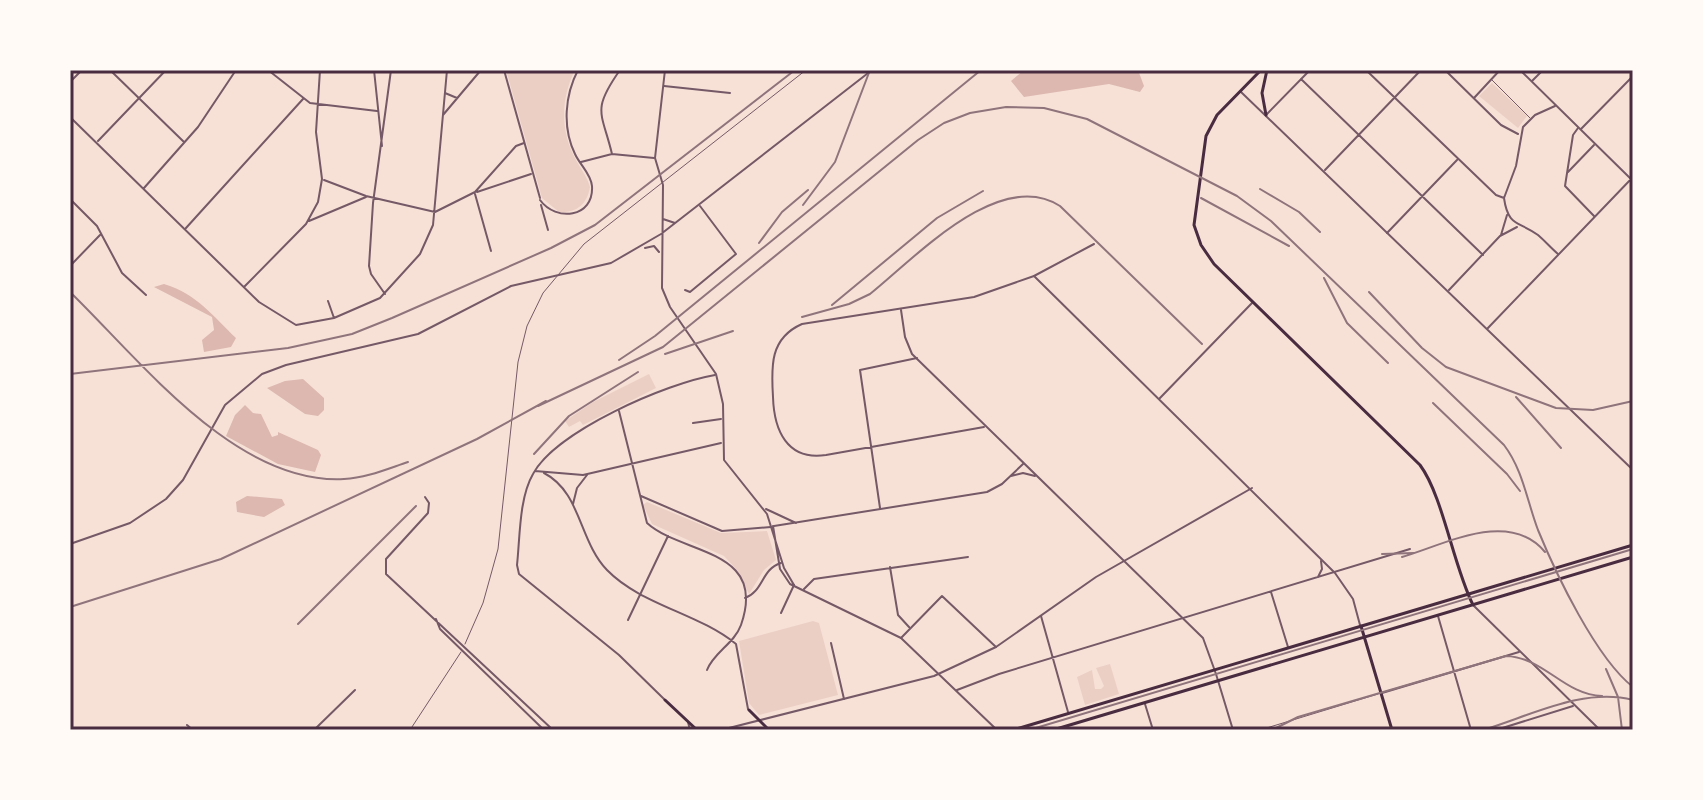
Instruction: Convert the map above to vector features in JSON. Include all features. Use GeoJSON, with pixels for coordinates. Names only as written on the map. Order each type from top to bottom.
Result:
{"type":"FeatureCollection","features":[{"type":"Feature","properties":{"kind":"main road"},"geometry":{"type":"LineString","coordinates":[[1261,70],[1214,119],[1204,142],[1194,214],[1196,231],[1205,252],[1420,465],[1431,485],[1473,605]]}},
{"type":"Feature","properties":{"kind":"main road"},"geometry":{"type":"LineString","coordinates":[[1266,115],[1262,93],[1267,70]]}},
{"type":"Feature","properties":{"kind":"main road"},"geometry":{"type":"LineString","coordinates":[[1013,730],[1216,672],[1633,545]]}},
{"type":"Feature","properties":{"kind":"main road"},"geometry":{"type":"LineString","coordinates":[[1053,730],[1633,557]]}},
{"type":"Feature","properties":{"kind":"main road"},"geometry":{"type":"LineString","coordinates":[[1361,626],[1392,730]]}},
{"type":"Feature","properties":{"kind":"main road"},"geometry":{"type":"LineString","coordinates":[[665,700],[697,730]]}},
{"type":"Feature","properties":{"kind":"main road"},"geometry":{"type":"LineString","coordinates":[[749,710],[769,730]]}},
{"type":"Feature","properties":{"kind":"street"},"geometry":{"type":"LineString","coordinates":[[70,82],[82,70]]}},
{"type":"Feature","properties":{"kind":"street"},"geometry":{"type":"LineString","coordinates":[[110,70],[185,143]]}},
{"type":"Feature","properties":{"kind":"street"},"geometry":{"type":"LineString","coordinates":[[96,142],[166,70]]}},
{"type":"Feature","properties":{"kind":"street"},"geometry":{"type":"LineString","coordinates":[[144,188],[185,143],[236,70]]}},
{"type":"Feature","properties":{"kind":"street"},"geometry":{"type":"LineString","coordinates":[[268,70],[303,99],[317,105],[377,111]]}},
{"type":"Feature","properties":{"kind":"street"},"geometry":{"type":"LineString","coordinates":[[244,287],[308,222],[318,202],[322,179],[316,132],[320,70]]}},
{"type":"Feature","properties":{"kind":"street"},"geometry":{"type":"LineString","coordinates":[[374,70],[382,147]]}},
{"type":"Feature","properties":{"kind":"street"},"geometry":{"type":"LineString","coordinates":[[385,294],[370,271],[374,198],[391,70]]}},
{"type":"Feature","properties":{"kind":"street"},"geometry":{"type":"LineString","coordinates":[[70,117],[244,287],[273,313],[302,326],[369,306],[385,294],[424,247],[435,212],[447,70]]}},
{"type":"Feature","properties":{"kind":"street"},"geometry":{"type":"LineString","coordinates":[[443,115],[481,70]]}},
{"type":"Feature","properties":{"kind":"street"},"geometry":{"type":"LineString","coordinates":[[504,70],[548,230]]}},
{"type":"Feature","properties":{"kind":"street"},"geometry":{"type":"LineString","coordinates":[[540,200],[550,211],[563,215],[584,207],[590,198],[592,184],[571,144],[567,117],[570,92],[578,70]]}},
{"type":"Feature","properties":{"kind":"street"},"geometry":{"type":"LineString","coordinates":[[612,154],[602,128],[601,107],[608,88],[620,70]]}},
{"type":"Feature","properties":{"kind":"street"},"geometry":{"type":"LineString","coordinates":[[665,70],[655,158],[663,185],[661,281],[670,307],[716,374],[722,419],[721,443],[726,466],[762,507],[773,526],[785,578],[803,591],[901,638],[997,730]]}},
{"type":"Feature","properties":{"kind":"street"},"geometry":{"type":"LineString","coordinates":[[70,544],[118,528],[161,503],[183,480],[233,396],[270,370],[418,334],[499,291],[556,274],[602,266],[643,247],[872,70]]}},
{"type":"Feature","properties":{"kind":"street"},"geometry":{"type":"LineString","coordinates":[[1266,115],[1310,70]]}},
{"type":"Feature","properties":{"kind":"street"},"geometry":{"type":"LineString","coordinates":[[1366,70],[1496,195],[1504,198]]}},
{"type":"Feature","properties":{"kind":"street"},"geometry":{"type":"LineString","coordinates":[[1324,171],[1421,70]]}},
{"type":"Feature","properties":{"kind":"street"},"geometry":{"type":"LineString","coordinates":[[1445,70],[1501,125],[1520,135]]}},
{"type":"Feature","properties":{"kind":"street"},"geometry":{"type":"LineString","coordinates":[[1474,98],[1500,70]]}},
{"type":"Feature","properties":{"kind":"street"},"geometry":{"type":"LineString","coordinates":[[1487,329],[1632,179],[1520,70]]}},
{"type":"Feature","properties":{"kind":"street"},"geometry":{"type":"LineString","coordinates":[[1532,81],[1543,70]]}},
{"type":"Feature","properties":{"kind":"street"},"geometry":{"type":"LineString","coordinates":[[1595,217],[1567,189],[1574,133],[1633,76]]}},
{"type":"Feature","properties":{"kind":"street"},"geometry":{"type":"LineString","coordinates":[[1301,79],[1483,255]]}},
{"type":"Feature","properties":{"kind":"street"},"geometry":{"type":"LineString","coordinates":[[663,86],[730,93]]}},
{"type":"Feature","properties":{"kind":"street"},"geometry":{"type":"LineString","coordinates":[[1241,91],[1633,470]]}},
{"type":"Feature","properties":{"kind":"street"},"geometry":{"type":"LineString","coordinates":[[445,93],[458,98]]}},
{"type":"Feature","properties":{"kind":"street"},"geometry":{"type":"LineString","coordinates":[[185,228],[303,99]]}},
{"type":"Feature","properties":{"kind":"street"},"geometry":{"type":"LineString","coordinates":[[1556,105],[1530,118],[1520,135],[1516,166],[1504,198],[1507,213],[1518,227],[1534,233],[1558,255]]}},
{"type":"Feature","properties":{"kind":"street"},"geometry":{"type":"LineString","coordinates":[[475,192],[516,146],[524,143]]}},
{"type":"Feature","properties":{"kind":"street"},"geometry":{"type":"LineString","coordinates":[[1567,172],[1596,144]]}},
{"type":"Feature","properties":{"kind":"street"},"geometry":{"type":"LineString","coordinates":[[580,163],[612,154],[655,158]]}},
{"type":"Feature","properties":{"kind":"street"},"geometry":{"type":"LineString","coordinates":[[1387,233],[1458,159]]}},
{"type":"Feature","properties":{"kind":"street"},"geometry":{"type":"LineString","coordinates":[[322,179],[366,196],[435,212],[475,192],[532,174]]}},
{"type":"Feature","properties":{"kind":"street"},"geometry":{"type":"LineString","coordinates":[[475,192],[491,251]]}},
{"type":"Feature","properties":{"kind":"street"},"geometry":{"type":"LineString","coordinates":[[308,222],[366,196]]}},
{"type":"Feature","properties":{"kind":"street"},"geometry":{"type":"LineString","coordinates":[[70,199],[101,234],[122,273],[146,295]]}},
{"type":"Feature","properties":{"kind":"street"},"geometry":{"type":"LineString","coordinates":[[685,290],[690,292],[736,254],[699,205]]}},
{"type":"Feature","properties":{"kind":"street"},"geometry":{"type":"LineString","coordinates":[[1500,236],[1507,213]]}},
{"type":"Feature","properties":{"kind":"street"},"geometry":{"type":"LineString","coordinates":[[662,216],[668,223],[676,223]]}},
{"type":"Feature","properties":{"kind":"street"},"geometry":{"type":"LineString","coordinates":[[1448,292],[1500,236],[1518,227]]}},
{"type":"Feature","properties":{"kind":"street"},"geometry":{"type":"LineString","coordinates":[[70,266],[101,234]]}},
{"type":"Feature","properties":{"kind":"street"},"geometry":{"type":"LineString","coordinates":[[985,426],[820,456],[793,449],[779,435],[774,419],[771,365],[783,337],[808,322],[970,298],[1034,276],[1094,244]]}},
{"type":"Feature","properties":{"kind":"street"},"geometry":{"type":"LineString","coordinates":[[643,247],[654,246],[660,253]]}},
{"type":"Feature","properties":{"kind":"street"},"geometry":{"type":"LineString","coordinates":[[1034,276],[1335,573],[1353,599],[1361,626]]}},
{"type":"Feature","properties":{"kind":"street"},"geometry":{"type":"LineString","coordinates":[[328,301],[334,318]]}},
{"type":"Feature","properties":{"kind":"street"},"geometry":{"type":"LineString","coordinates":[[1160,398],[1253,302]]}},
{"type":"Feature","properties":{"kind":"street"},"geometry":{"type":"LineString","coordinates":[[901,310],[905,337],[917,358],[1205,641],[1233,730]]}},
{"type":"Feature","properties":{"kind":"street"},"geometry":{"type":"LineString","coordinates":[[881,509],[860,370],[917,358]]}},
{"type":"Feature","properties":{"kind":"street"},"geometry":{"type":"LineString","coordinates":[[665,700],[619,655],[519,574],[517,565],[526,496],[534,471],[556,447],[619,410],[690,379],[716,374]]}},
{"type":"Feature","properties":{"kind":"street"},"geometry":{"type":"LineString","coordinates":[[619,410],[647,523],[722,558],[738,576],[745,598],[741,625],[707,670]]}},
{"type":"Feature","properties":{"kind":"street"},"geometry":{"type":"LineString","coordinates":[[693,423],[722,419]]}},
{"type":"Feature","properties":{"kind":"street"},"geometry":{"type":"LineString","coordinates":[[534,471],[590,474],[721,443]]}},
{"type":"Feature","properties":{"kind":"street"},"geometry":{"type":"LineString","coordinates":[[1010,477],[1023,463]]}},
{"type":"Feature","properties":{"kind":"street"},"geometry":{"type":"LineString","coordinates":[[544,473],[563,487],[598,559],[619,580],[732,640],[738,647],[749,710]]}},
{"type":"Feature","properties":{"kind":"street"},"geometry":{"type":"LineString","coordinates":[[639,495],[722,531],[797,523],[987,492],[1021,473],[1038,477]]}},
{"type":"Feature","properties":{"kind":"street"},"geometry":{"type":"LineString","coordinates":[[573,506],[577,488],[590,474]]}},
{"type":"Feature","properties":{"kind":"street"},"geometry":{"type":"LineString","coordinates":[[721,730],[940,674],[996,647],[1096,577],[1252,488]]}},
{"type":"Feature","properties":{"kind":"street"},"geometry":{"type":"LineString","coordinates":[[425,497],[429,506],[426,517],[390,554],[384,569],[389,578],[427,615],[436,618],[553,730]]}},
{"type":"Feature","properties":{"kind":"street"},"geometry":{"type":"LineString","coordinates":[[762,507],[797,523]]}},
{"type":"Feature","properties":{"kind":"street"},"geometry":{"type":"LineString","coordinates":[[628,620],[669,535]]}},
{"type":"Feature","properties":{"kind":"street"},"geometry":{"type":"LineString","coordinates":[[957,691],[964,685],[1410,549]]}},
{"type":"Feature","properties":{"kind":"street"},"geometry":{"type":"LineString","coordinates":[[1318,578],[1322,569],[1319,556]]}},
{"type":"Feature","properties":{"kind":"street"},"geometry":{"type":"LineString","coordinates":[[803,591],[814,579],[968,557]]}},
{"type":"Feature","properties":{"kind":"street"},"geometry":{"type":"LineString","coordinates":[[745,598],[756,593],[767,570],[780,563]]}},
{"type":"Feature","properties":{"kind":"street"},"geometry":{"type":"LineString","coordinates":[[890,567],[898,615],[910,628]]}},
{"type":"Feature","properties":{"kind":"street"},"geometry":{"type":"LineString","coordinates":[[781,613],[794,585]]}},
{"type":"Feature","properties":{"kind":"street"},"geometry":{"type":"LineString","coordinates":[[1271,591],[1288,648]]}},
{"type":"Feature","properties":{"kind":"street"},"geometry":{"type":"LineString","coordinates":[[901,638],[942,596],[996,647]]}},
{"type":"Feature","properties":{"kind":"street"},"geometry":{"type":"LineString","coordinates":[[1473,605],[1600,730]]}},
{"type":"Feature","properties":{"kind":"street"},"geometry":{"type":"LineString","coordinates":[[1437,615],[1471,730]]}},
{"type":"Feature","properties":{"kind":"street"},"geometry":{"type":"LineString","coordinates":[[1041,616],[1069,713]]}},
{"type":"Feature","properties":{"kind":"street"},"geometry":{"type":"LineString","coordinates":[[436,618],[440,629],[544,730]]}},
{"type":"Feature","properties":{"kind":"street"},"geometry":{"type":"LineString","coordinates":[[831,643],[844,699]]}},
{"type":"Feature","properties":{"kind":"street"},"geometry":{"type":"LineString","coordinates":[[1380,694],[1519,652]]}},
{"type":"Feature","properties":{"kind":"street"},"geometry":{"type":"LineString","coordinates":[[314,730],[355,690]]}},
{"type":"Feature","properties":{"kind":"street"},"geometry":{"type":"LineString","coordinates":[[1145,702],[1153,730]]}},
{"type":"Feature","properties":{"kind":"street"},"geometry":{"type":"LineString","coordinates":[[1496,730],[1574,705]]}},
{"type":"Feature","properties":{"kind":"street"},"geometry":{"type":"LineString","coordinates":[[687,721],[690,730]]}},
{"type":"Feature","properties":{"kind":"street"},"geometry":{"type":"LineString","coordinates":[[187,725],[193,730]]}},
{"type":"Feature","properties":{"kind":"lane"},"geometry":{"type":"LineString","coordinates":[[410,730],[438,692],[462,651],[495,561],[524,335],[539,300],[556,274],[584,244],[806,70]]}},
{"type":"Feature","properties":{"kind":"lane"},"geometry":{"type":"LineString","coordinates":[[1491,80],[1530,118]]}},
{"type":"Feature","properties":{"kind":"lane"},"geometry":{"type":"LineString","coordinates":[[1260,730],[1380,694]]}},
{"type":"Feature","properties":{"kind":"shaded area"},"geometry":{"type":"Polygon","coordinates":[[[506,70],[575,70],[565,103],[565,125],[570,147],[590,187],[583,203],[571,211],[559,212],[542,198],[506,70]]]}},
{"type":"Feature","properties":{"kind":"shaded area"},"geometry":{"type":"Polygon","coordinates":[[[1024,70],[1138,70],[1144,86],[1140,92],[1109,84],[1024,97],[1011,81],[1024,70]]]}},
{"type":"Feature","properties":{"kind":"shaded area"},"geometry":{"type":"Polygon","coordinates":[[[1492,83],[1527,116],[1518,128],[1479,96],[1492,83]]]}},
{"type":"Feature","properties":{"kind":"shaded area"},"geometry":{"type":"Polygon","coordinates":[[[164,284],[186,294],[212,314],[236,338],[231,347],[204,352],[202,340],[214,330],[212,317],[154,287],[164,284]]]}},
{"type":"Feature","properties":{"kind":"shaded area"},"geometry":{"type":"Polygon","coordinates":[[[649,374],[656,388],[583,425],[580,421],[569,427],[565,421],[593,402],[649,374]]]}},
{"type":"Feature","properties":{"kind":"shaded area"},"geometry":{"type":"Polygon","coordinates":[[[303,379],[324,398],[324,410],[318,416],[305,414],[267,388],[285,381],[303,379]]]}},
{"type":"Feature","properties":{"kind":"shaded area"},"geometry":{"type":"Polygon","coordinates":[[[245,405],[253,413],[261,414],[272,437],[278,432],[318,450],[321,455],[315,472],[278,464],[226,436],[235,415],[245,405]]]}},
{"type":"Feature","properties":{"kind":"shaded area"},"geometry":{"type":"Polygon","coordinates":[[[247,496],[282,499],[285,505],[264,517],[237,512],[236,502],[247,496]]]}},
{"type":"Feature","properties":{"kind":"shaded area"},"geometry":{"type":"Polygon","coordinates":[[[647,502],[721,533],[767,531],[776,560],[764,570],[749,594],[737,570],[724,556],[652,524],[643,505],[647,502]]]}},
{"type":"Feature","properties":{"kind":"shaded area"},"geometry":{"type":"Polygon","coordinates":[[[813,621],[819,623],[838,695],[759,715],[749,703],[739,641],[813,621]]]}},
{"type":"Feature","properties":{"kind":"shaded area"},"geometry":{"type":"Polygon","coordinates":[[[1110,664],[1119,694],[1085,705],[1077,677],[1092,670],[1095,689],[1101,689],[1104,686],[1096,668],[1110,664]]]}},
{"type":"Feature","properties":{"kind":"tram line"},"geometry":{"type":"LineString","coordinates":[[1029,730],[1633,549]]}},
{"type":"Feature","properties":{"kind":"railway"},"geometry":{"type":"LineString","coordinates":[[70,374],[288,348],[352,334],[392,318],[551,248],[595,225],[795,70]]}},
{"type":"Feature","properties":{"kind":"railway"},"geometry":{"type":"LineString","coordinates":[[803,205],[835,162],[870,70]]}},
{"type":"Feature","properties":{"kind":"railway"},"geometry":{"type":"LineString","coordinates":[[619,360],[655,336],[981,70]]}},
{"type":"Feature","properties":{"kind":"railway"},"geometry":{"type":"LineString","coordinates":[[538,406],[663,347],[918,140],[944,123],[970,113],[1006,107],[1044,108],[1087,119],[1237,196],[1271,221],[1504,445],[1516,465],[1538,530],[1566,591],[1591,636],[1619,674],[1633,687]]}},
{"type":"Feature","properties":{"kind":"railway"},"geometry":{"type":"LineString","coordinates":[[1260,189],[1299,212],[1320,232]]}},
{"type":"Feature","properties":{"kind":"railway"},"geometry":{"type":"LineString","coordinates":[[759,243],[782,212],[808,190]]}},
{"type":"Feature","properties":{"kind":"railway"},"geometry":{"type":"LineString","coordinates":[[832,305],[937,218],[983,191]]}},
{"type":"Feature","properties":{"kind":"railway"},"geometry":{"type":"LineString","coordinates":[[802,317],[849,304],[870,294],[934,240],[985,207],[1011,198],[1036,197],[1060,206],[1202,344]]}},
{"type":"Feature","properties":{"kind":"railway"},"geometry":{"type":"LineString","coordinates":[[1201,198],[1289,246]]}},
{"type":"Feature","properties":{"kind":"railway"},"geometry":{"type":"LineString","coordinates":[[1324,278],[1347,323],[1388,363]]}},
{"type":"Feature","properties":{"kind":"railway"},"geometry":{"type":"LineString","coordinates":[[70,292],[193,414],[229,441],[266,462],[304,476],[344,479],[408,462]]}},
{"type":"Feature","properties":{"kind":"railway"},"geometry":{"type":"LineString","coordinates":[[1369,292],[1422,348],[1446,367],[1556,408],[1593,410],[1633,401]]}},
{"type":"Feature","properties":{"kind":"railway"},"geometry":{"type":"LineString","coordinates":[[665,354],[733,331]]}},
{"type":"Feature","properties":{"kind":"railway"},"geometry":{"type":"LineString","coordinates":[[534,454],[569,416],[638,372]]}},
{"type":"Feature","properties":{"kind":"railway"},"geometry":{"type":"LineString","coordinates":[[1516,397],[1561,448]]}},
{"type":"Feature","properties":{"kind":"railway"},"geometry":{"type":"LineString","coordinates":[[70,607],[221,559],[477,439],[546,401]]}},
{"type":"Feature","properties":{"kind":"railway"},"geometry":{"type":"LineString","coordinates":[[1433,403],[1507,474],[1520,491]]}},
{"type":"Feature","properties":{"kind":"railway"},"geometry":{"type":"LineString","coordinates":[[298,624],[416,506]]}},
{"type":"Feature","properties":{"kind":"railway"},"geometry":{"type":"LineString","coordinates":[[1402,557],[1457,538],[1496,531],[1530,539],[1545,552]]}},
{"type":"Feature","properties":{"kind":"railway"},"geometry":{"type":"LineString","coordinates":[[1382,554],[1414,553]]}},
{"type":"Feature","properties":{"kind":"railway"},"geometry":{"type":"LineString","coordinates":[[1272,730],[1298,717],[1506,656],[1532,663],[1576,689],[1602,696]]}},
{"type":"Feature","properties":{"kind":"railway"},"geometry":{"type":"LineString","coordinates":[[1606,669],[1618,697],[1622,730]]}},
{"type":"Feature","properties":{"kind":"railway"},"geometry":{"type":"LineString","coordinates":[[1483,730],[1576,700],[1595,697],[1633,700]]}}]}
